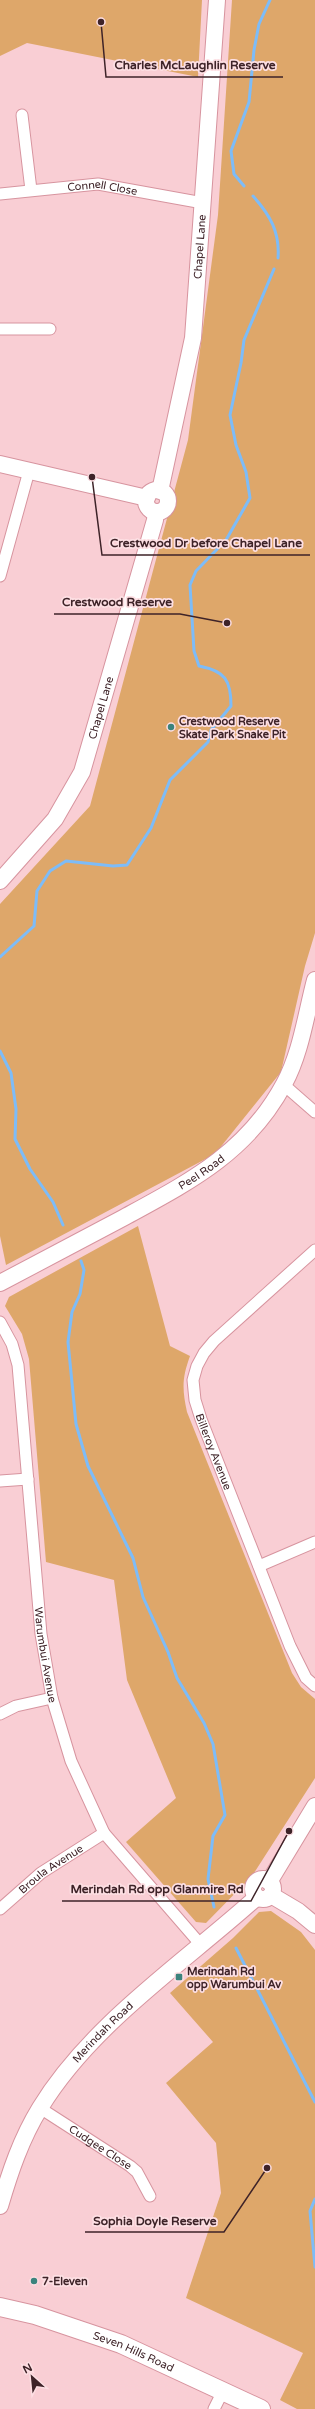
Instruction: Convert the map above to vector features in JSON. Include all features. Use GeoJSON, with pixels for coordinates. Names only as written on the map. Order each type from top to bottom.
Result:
{"type":"FeatureCollection","features":[{"type":"Feature","properties":{"kind":"main road","name":"Chapel Lane"},"geometry":{"type":"LineString","coordinates":[[0,881],[55,819],[82,772],[155,520],[154,500],[193,338],[217,0]]}},
{"type":"Feature","properties":{"kind":"main road"},"geometry":{"type":"LineString","coordinates":[[0,464],[154,500]]}},
{"type":"Feature","properties":{"kind":"main road","name":"Peel Road"},"geometry":{"type":"LineString","coordinates":[[0,1283],[191,1181],[236,1147],[253,1128],[284,1085],[292,1067],[315,980]]}},
{"type":"Feature","properties":{"kind":"main road","name":"Merindah Road"},"geometry":{"type":"LineString","coordinates":[[0,2206],[5,2173],[40,2108],[59,2080],[96,2037],[201,1945],[266,1891],[315,1806]]}},
{"type":"Feature","properties":{"kind":"main road"},"geometry":{"type":"LineString","coordinates":[[266,1891],[315,1925]]}},
{"type":"Feature","properties":{"kind":"main road","name":"Seven Hills Road"},"geometry":{"type":"LineString","coordinates":[[0,2307],[35,2315],[120,2344],[262,2409]]}},
{"type":"Feature","properties":{"kind":"street"},"geometry":{"type":"LineString","coordinates":[[22,115],[31,190]]}},
{"type":"Feature","properties":{"kind":"street","name":"Connell Close"},"geometry":{"type":"LineString","coordinates":[[0,194],[98,184],[203,203]]}},
{"type":"Feature","properties":{"kind":"street"},"geometry":{"type":"LineString","coordinates":[[0,329],[50,329]]}},
{"type":"Feature","properties":{"kind":"street"},"geometry":{"type":"LineString","coordinates":[[0,576],[29,471]]}},
{"type":"Feature","properties":{"kind":"street"},"geometry":{"type":"LineString","coordinates":[[284,1085],[315,1112]]}},
{"type":"Feature","properties":{"kind":"street","name":"Billeroy Avenue"},"geometry":{"type":"LineString","coordinates":[[315,1250],[214,1340],[200,1359],[193,1380],[195,1400],[200,1419],[298,1663],[306,1678],[315,1686]]}},
{"type":"Feature","properties":{"kind":"street","name":"Warumbui Avenue"},"geometry":{"type":"LineString","coordinates":[[0,1322],[12,1344],[18,1365],[41,1634],[52,1698],[71,1761],[104,1833],[201,1945]]}},
{"type":"Feature","properties":{"kind":"street"},"geometry":{"type":"LineString","coordinates":[[0,1482],[28,1479]]}},
{"type":"Feature","properties":{"kind":"street"},"geometry":{"type":"LineString","coordinates":[[259,1566],[315,1542]]}},
{"type":"Feature","properties":{"kind":"street"},"geometry":{"type":"LineString","coordinates":[[0,1714],[16,1706],[52,1698]]}},
{"type":"Feature","properties":{"kind":"street","name":"Broula Avenue"},"geometry":{"type":"LineString","coordinates":[[0,1909],[41,1873],[104,1833]]}},
{"type":"Feature","properties":{"kind":"street","name":"Cudgee Close"},"geometry":{"type":"LineString","coordinates":[[40,2108],[130,2166],[137,2172],[150,2196]]}},
{"type":"Feature","properties":{"kind":"street"},"geometry":{"type":"LineString","coordinates":[[214,2409],[223,2391]]}},
{"type":"Feature","properties":{"kind":"shaded area"},"geometry":{"type":"Polygon","coordinates":[[[0,0],[202,0],[198,77],[27,43],[0,56],[0,0]]]}},
{"type":"Feature","properties":{"kind":"shaded area"},"geometry":{"type":"Polygon","coordinates":[[[232,0],[315,0],[315,933],[305,966],[281,1072],[215,1154],[6,1265],[0,1236],[0,904],[90,806],[188,440],[218,215],[232,0]]]}},
{"type":"Feature","properties":{"kind":"shaded area"},"geometry":{"type":"Polygon","coordinates":[[[138,1226],[170,1346],[190,1356],[184,1377],[184,1397],[187,1412],[292,1673],[301,1687],[315,1699],[315,1778],[252,1876],[206,1923],[196,1922],[126,1842],[176,1798],[127,1680],[114,1580],[46,1562],[29,1359],[22,1334],[5,1306],[9,1297],[138,1226]]]}},
{"type":"Feature","properties":{"kind":"shaded area"},"geometry":{"type":"Polygon","coordinates":[[[271,1911],[301,1932],[315,1950],[315,2409],[297,2409],[280,2400],[303,2353],[186,2298],[221,2193],[216,2143],[166,2083],[213,2042],[170,1993],[233,1938],[259,1912],[271,1911]]]}},
{"type":"Feature","properties":{"kind":"waterway"},"geometry":{"type":"LineString","coordinates":[[244,186],[234,174],[231,151],[249,102],[254,50],[259,24],[270,0]]}},
{"type":"Feature","properties":{"kind":"waterway"},"geometry":{"type":"LineString","coordinates":[[253,196],[273,224],[277,240],[278,258]]}},
{"type":"Feature","properties":{"kind":"waterway"},"geometry":{"type":"LineString","coordinates":[[0,957],[34,926],[37,891],[50,871],[66,861],[113,866],[127,865],[151,828],[170,780],[208,742],[211,730],[231,706],[230,689],[225,678],[215,671],[199,666],[194,651],[190,585],[196,571],[226,540],[250,498],[246,472],[236,445],[230,415],[241,363],[244,340],[274,269]]}},
{"type":"Feature","properties":{"kind":"waterway"},"geometry":{"type":"LineString","coordinates":[[0,1051],[11,1073],[16,1109],[15,1139],[30,1169],[53,1202],[63,1225]]}},
{"type":"Feature","properties":{"kind":"waterway"},"geometry":{"type":"LineString","coordinates":[[81,1261],[84,1270],[80,1294],[72,1312],[68,1342],[76,1424],[88,1466],[133,1558],[143,1597],[168,1652],[177,1678],[204,1723],[213,1744],[225,1815],[213,1836],[208,1879],[214,1907]]}},
{"type":"Feature","properties":{"kind":"waterway"},"geometry":{"type":"LineString","coordinates":[[236,1948],[315,2102]]}},
{"type":"Feature","properties":{"kind":"waterway"},"geometry":{"type":"LineString","coordinates":[[315,2199],[310,2211],[315,2267]]}},
{"type":"Feature","properties":{"kind":"place","name":"Charles McLaughlin Reserve"},"geometry":{"type":"Point","coordinates":[101,22]}},
{"type":"Feature","properties":{"kind":"place","name":"Crestwood Dr before Chapel Lane"},"geometry":{"type":"Point","coordinates":[92,477]}},
{"type":"Feature","properties":{"kind":"place","name":"Crestwood Reserve"},"geometry":{"type":"Point","coordinates":[227,623]}},
{"type":"Feature","properties":{"kind":"place","name":"Crestwood Reserve Skate Park Snake Pit"},"geometry":{"type":"Point","coordinates":[171,727]}},
{"type":"Feature","properties":{"kind":"place","name":"Merindah Rd opp Glanmire Rd"},"geometry":{"type":"Point","coordinates":[289,1831]}},
{"type":"Feature","properties":{"kind":"place","name":"Merindah Rd opp Warumbui Av"},"geometry":{"type":"Point","coordinates":[179,1977]}},
{"type":"Feature","properties":{"kind":"place","name":"Sophia Doyle Reserve"},"geometry":{"type":"Point","coordinates":[267,2168]}},
{"type":"Feature","properties":{"kind":"place","name":"7-Eleven"},"geometry":{"type":"Point","coordinates":[34,2281]}}]}
